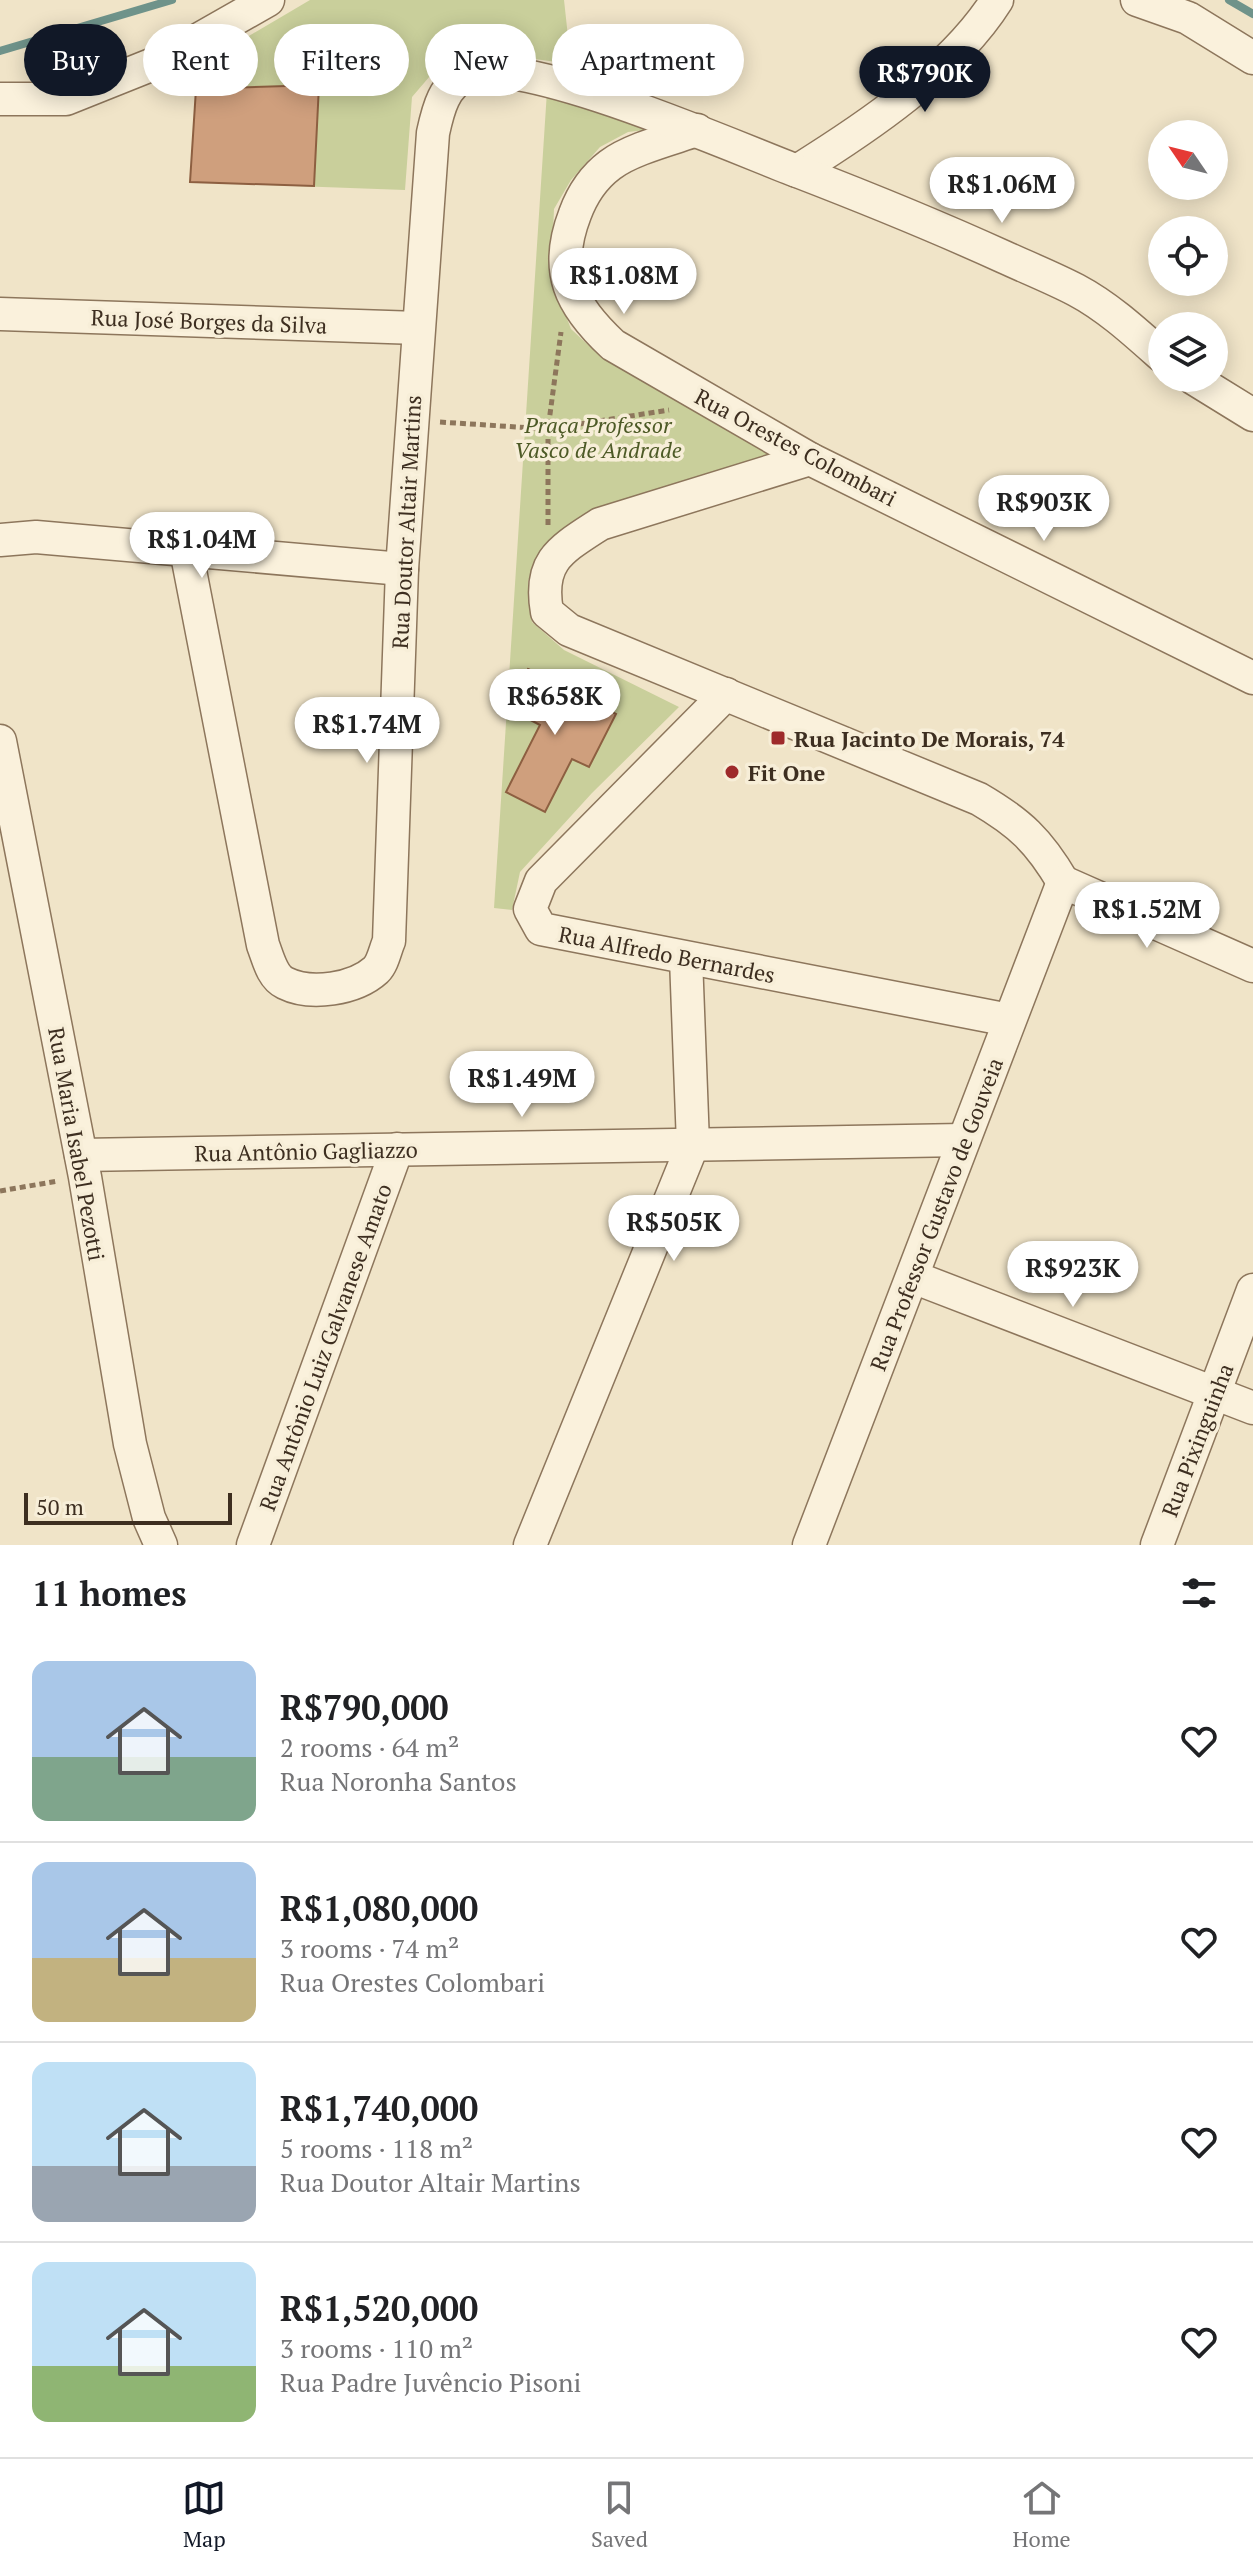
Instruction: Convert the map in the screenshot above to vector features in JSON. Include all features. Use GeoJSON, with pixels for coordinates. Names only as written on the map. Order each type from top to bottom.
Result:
{"type":"FeatureCollection","features":[{"type":"Feature","properties":{"kind":"street"},"geometry":{"type":"LineString","coordinates":[[0,99],[66,99],[161,61],[268,0]]}},
{"type":"Feature","properties":{"kind":"street"},"geometry":{"type":"LineString","coordinates":[[797,171],[855,135],[938,68],[979,28],[997,0]]}},
{"type":"Feature","properties":{"kind":"street"},"geometry":{"type":"LineString","coordinates":[[1137,0],[1188,18],[1253,58]]}},
{"type":"Feature","properties":{"kind":"street","name":"Rua Doutor Altair Martins"},"geometry":{"type":"LineString","coordinates":[[186,550],[263,945],[270,967],[284,983],[306,988],[332,988],[359,981],[379,968],[389,941],[402,569],[433,133],[438,105],[453,84],[470,74],[504,73],[573,88],[697,130]]}},
{"type":"Feature","properties":{"kind":"street"},"geometry":{"type":"LineString","coordinates":[[697,130],[855,192],[1077,291],[1117,317],[1148,344]]}},
{"type":"Feature","properties":{"kind":"street","name":"Rua Orestes Colombari"},"geometry":{"type":"LineString","coordinates":[[697,130],[611,164],[582,195],[567,236],[564,269],[574,296],[590,324],[613,345],[810,459],[1253,678]]}},
{"type":"Feature","properties":{"kind":"street","name":"Rua José Borges da Silva"},"geometry":{"type":"LineString","coordinates":[[0,314],[418,328]]}},
{"type":"Feature","properties":{"kind":"street"},"geometry":{"type":"LineString","coordinates":[[1216,392],[1253,415]]}},
{"type":"Feature","properties":{"kind":"street"},"geometry":{"type":"LineString","coordinates":[[810,459],[600,524],[571,543],[548,566],[543,592],[547,612],[569,630],[979,799],[1012,818],[1034,839],[1063,882],[1253,966]]}},
{"type":"Feature","properties":{"kind":"street"},"geometry":{"type":"LineString","coordinates":[[0,540],[36,537],[402,569]]}},
{"type":"Feature","properties":{"kind":"street","name":"Rua Alfredo Bernardes"},"geometry":{"type":"LineString","coordinates":[[726,694],[541,881],[530,909],[541,929],[1009,1020]]}},
{"type":"Feature","properties":{"kind":"street","name":"Rua Maria Isabel Pezotti"},"geometry":{"type":"LineString","coordinates":[[0,741],[83,1166],[130,1444],[149,1518],[161,1545]]}},
{"type":"Feature","properties":{"kind":"street","name":"Rua Professor Gustavo de Gouveia"},"geometry":{"type":"LineString","coordinates":[[809,1545],[1063,882]]}},
{"type":"Feature","properties":{"kind":"street"},"geometry":{"type":"LineString","coordinates":[[530,1545],[693,1144],[686,958]]}},
{"type":"Feature","properties":{"kind":"street","name":"Rua Antônio Gagliazzo"},"geometry":{"type":"LineString","coordinates":[[83,1166],[397,1149],[963,1140]]}},
{"type":"Feature","properties":{"kind":"street","name":"Rua Antônio Luiz Galvanese Amato"},"geometry":{"type":"LineString","coordinates":[[253,1545],[397,1149]]}},
{"type":"Feature","properties":{"kind":"street"},"geometry":{"type":"LineString","coordinates":[[913,1277],[1253,1408]]}},
{"type":"Feature","properties":{"kind":"street","name":"Rua Pixinguinha"},"geometry":{"type":"LineString","coordinates":[[1157,1545],[1253,1290]]}},
{"type":"Feature","properties":{"kind":"path"},"geometry":{"type":"LineString","coordinates":[[548,566],[548,429],[559,336]]}},
{"type":"Feature","properties":{"kind":"path"},"geometry":{"type":"LineString","coordinates":[[411,421],[548,429],[714,403]]}},
{"type":"Feature","properties":{"kind":"path"},"geometry":{"type":"LineString","coordinates":[[0,1191],[83,1166]]}},
{"type":"Feature","properties":{"kind":"green space"},"geometry":{"type":"Polygon","coordinates":[[[310,0],[564,0],[567,24],[552,24],[552,61],[536,59],[536,24],[425,24],[425,82],[412,97],[405,190],[190,182],[196,96],[258,96],[258,31],[310,0]]]}},
{"type":"Feature","properties":{"kind":"green space","name":"Praça Professor Vasco de Andrade"},"geometry":{"type":"Polygon","coordinates":[[[547,91],[552,93],[552,96],[563,96],[664,128],[628,132],[600,147],[571,180],[554,209],[554,285],[571,329],[600,356],[780,456],[540,553],[528,581],[532,622],[564,650],[679,707],[592,793],[520,872],[512,910],[494,908],[547,91]]]}},
{"type":"Feature","properties":{"kind":"building"},"geometry":{"type":"Polygon","coordinates":[[[274,86],[274,96],[318,96],[314,186],[190,182],[196,96],[258,96],[258,87],[274,86]]]}},
{"type":"Feature","properties":{"kind":"building"},"geometry":{"type":"Polygon","coordinates":[[[528,669],[616,714],[589,767],[572,759],[545,812],[506,792],[540,725],[508,708],[528,669]]]}},
{"type":"Feature","properties":{"kind":"waterway"},"geometry":{"type":"LineString","coordinates":[[0,51],[172,0]]}},
{"type":"Feature","properties":{"kind":"waterway"},"geometry":{"type":"LineString","coordinates":[[1229,0],[1253,14]]}},
{"type":"Feature","properties":{"kind":"place","name":"Rua Jacinto De Morais, 74"},"geometry":{"type":"Point","coordinates":[778,738]}},
{"type":"Feature","properties":{"kind":"place","name":"Fit One"},"geometry":{"type":"Point","coordinates":[732,772]}}]}
